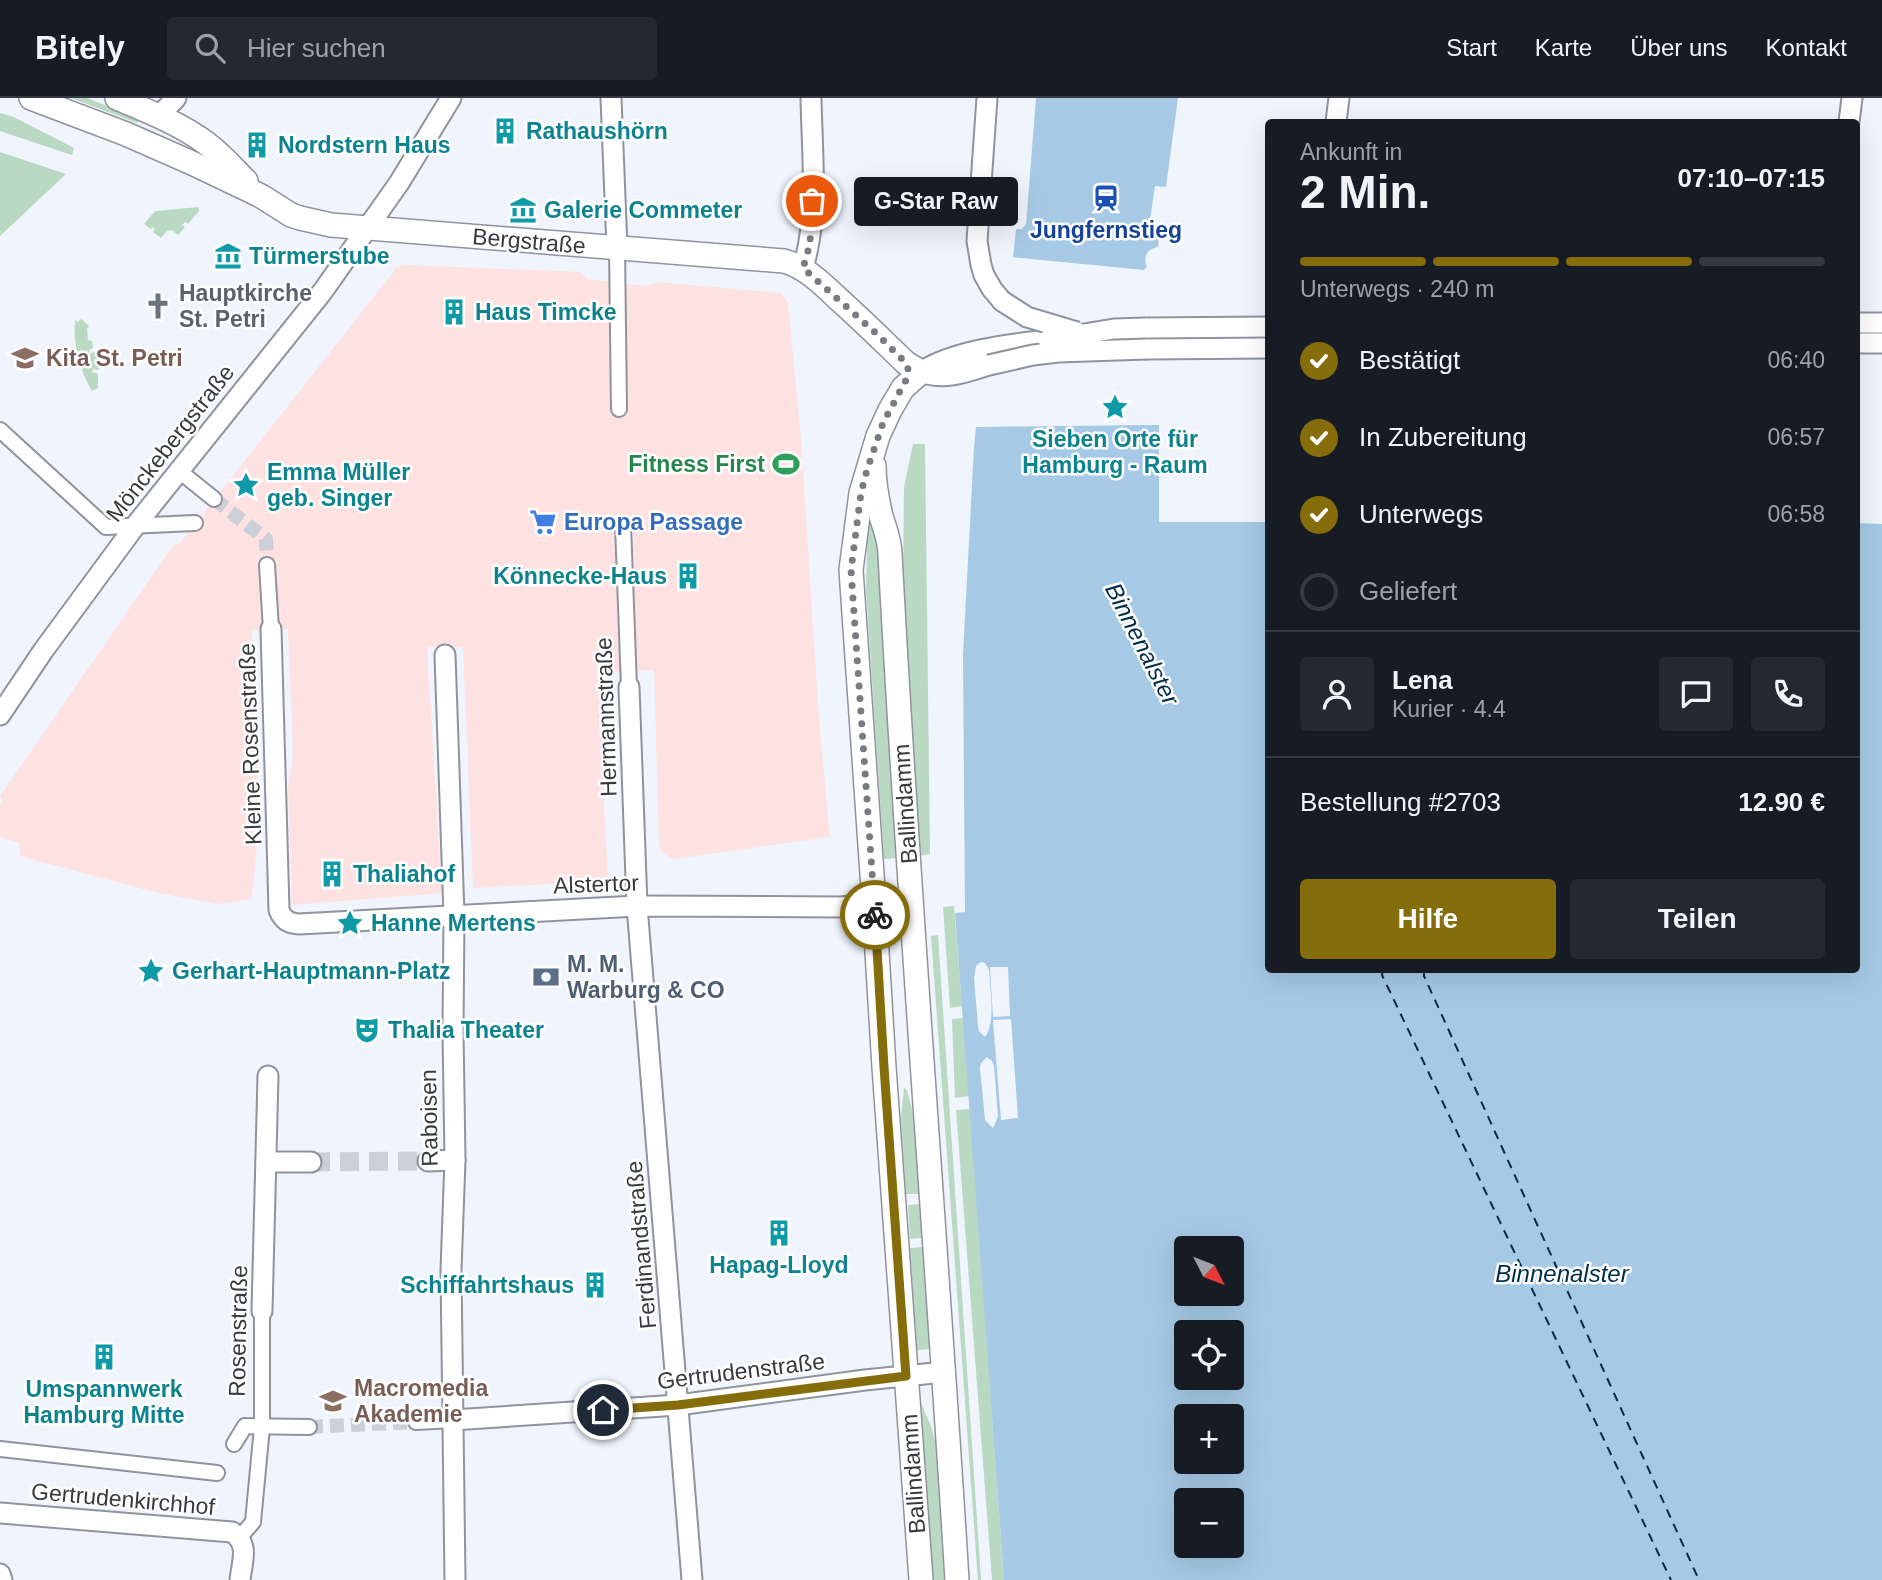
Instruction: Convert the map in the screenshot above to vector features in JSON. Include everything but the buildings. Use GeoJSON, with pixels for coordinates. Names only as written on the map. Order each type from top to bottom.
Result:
{"type":"FeatureCollection","features":[{"type":"Feature","properties":{"kind":"street","name":"Bergstraße"},"geometry":{"type":"LineString","coordinates":[[31,98],[146,142],[261,196],[300,218],[331,225],[785,261],[803,268]]}},
{"type":"Feature","properties":{"kind":"street","name":"Bergstraße"},"geometry":{"type":"LineString","coordinates":[[117,98],[193,134],[261,196]]}},
{"type":"Feature","properties":{"kind":"street"},"geometry":{"type":"LineString","coordinates":[[159,117],[176,98]]}},
{"type":"Feature","properties":{"kind":"street","name":"Mönckebergstraße"},"geometry":{"type":"LineString","coordinates":[[0,716],[56,632],[135,526],[323,291],[370,227],[451,98]]}},
{"type":"Feature","properties":{"kind":"street"},"geometry":{"type":"LineString","coordinates":[[611,98],[617,248],[619,409]]}},
{"type":"Feature","properties":{"kind":"street"},"geometry":{"type":"LineString","coordinates":[[811,98],[812,209],[810,244],[803,268],[914,368],[936,376],[948,376],[990,356],[1081,334],[1114,329],[1265,327]]}},
{"type":"Feature","properties":{"kind":"street"},"geometry":{"type":"LineString","coordinates":[[987,98],[977,241],[984,275],[1002,301],[1015,310],[1027,317],[1081,334]]}},
{"type":"Feature","properties":{"kind":"street"},"geometry":{"type":"LineString","coordinates":[[1336,119],[1339,98]]}},
{"type":"Feature","properties":{"kind":"street"},"geometry":{"type":"LineString","coordinates":[[1849,119],[1852,98]]}},
{"type":"Feature","properties":{"kind":"street"},"geometry":{"type":"LineString","coordinates":[[1860,323],[1882,323]]}},
{"type":"Feature","properties":{"kind":"street"},"geometry":{"type":"LineString","coordinates":[[1860,343],[1882,343]]}},
{"type":"Feature","properties":{"kind":"street"},"geometry":{"type":"LineString","coordinates":[[990,356],[1147,349],[1265,348]]}},
{"type":"Feature","properties":{"kind":"street","name":"Ballindamm"},"geometry":{"type":"LineString","coordinates":[[914,368],[883,423],[874,449],[861,493],[851,570],[921,1580]]}},
{"type":"Feature","properties":{"kind":"street"},"geometry":{"type":"LineString","coordinates":[[0,430],[106,527],[195,523]]}},
{"type":"Feature","properties":{"kind":"street","name":"Ballindamm"},"geometry":{"type":"LineString","coordinates":[[874,449],[876,492],[890,549],[957,1580]]}},
{"type":"Feature","properties":{"kind":"street"},"geometry":{"type":"LineString","coordinates":[[178,470],[214,499]]}},
{"type":"Feature","properties":{"kind":"street","name":"Hermannstraße"},"geometry":{"type":"LineString","coordinates":[[623,525],[637,906]]}},
{"type":"Feature","properties":{"kind":"street","name":"Kleine Rosenstraße"},"geometry":{"type":"LineString","coordinates":[[267,565],[279,910],[284,919]]}},
{"type":"Feature","properties":{"kind":"street","name":"Raboisen"},"geometry":{"type":"LineString","coordinates":[[445,655],[454,915],[455,1160],[451,1270],[455,1580]]}},
{"type":"Feature","properties":{"kind":"street","name":"Alstertor"},"geometry":{"type":"LineString","coordinates":[[284,919],[299,924],[637,906],[841,906],[911,900]]}},
{"type":"Feature","properties":{"kind":"street","name":"Ferdinandstraße"},"geometry":{"type":"LineString","coordinates":[[637,906],[692,1580]]}},
{"type":"Feature","properties":{"kind":"street","name":"Rosenstraße"},"geometry":{"type":"LineString","coordinates":[[240,1580],[244,1546],[240,1537],[253,1522],[262,1427],[268,1076]]}},
{"type":"Feature","properties":{"kind":"street"},"geometry":{"type":"LineString","coordinates":[[428,1161],[455,1160]]}},
{"type":"Feature","properties":{"kind":"street"},"geometry":{"type":"LineString","coordinates":[[266,1163],[311,1162]]}},
{"type":"Feature","properties":{"kind":"street","name":"Gertrudenstraße"},"geometry":{"type":"LineString","coordinates":[[416,1422],[678,1405],[944,1372]]}},
{"type":"Feature","properties":{"kind":"street"},"geometry":{"type":"LineString","coordinates":[[234,1444],[245,1426],[309,1427]]}},
{"type":"Feature","properties":{"kind":"street"},"geometry":{"type":"LineString","coordinates":[[0,1449],[216,1473]]}},
{"type":"Feature","properties":{"kind":"street","name":"Gertrudenkirchhof"},"geometry":{"type":"LineString","coordinates":[[0,1513],[232,1532],[240,1537]]}},
{"type":"Feature","properties":{"kind":"street"},"geometry":{"type":"LineString","coordinates":[[0,1574],[2,1580]]}},
{"type":"Feature","properties":{"kind":"shaded area"},"geometry":{"type":"Polygon","coordinates":[[[404,265],[581,272],[588,279],[646,286],[657,282],[781,293],[788,303],[801,437],[819,720],[830,837],[674,859],[667,856],[659,846],[654,670],[601,672],[608,881],[473,888],[463,647],[427,647],[442,893],[292,905],[288,786],[293,754],[288,629],[252,630],[259,823],[252,899],[218,904],[154,892],[20,856],[19,843],[0,837],[0,796],[174,544],[178,545],[184,538],[396,268],[404,265]]]}},
{"type":"Feature","properties":{"kind":"green space"},"geometry":{"type":"Polygon","coordinates":[[[71,98],[87,98],[139,119],[137,123],[71,98]]]}},
{"type":"Feature","properties":{"kind":"green space"},"geometry":{"type":"Polygon","coordinates":[[[0,113],[14,117],[74,148],[72,155],[0,131],[0,113]]]}},
{"type":"Feature","properties":{"kind":"green space"},"geometry":{"type":"Polygon","coordinates":[[[0,152],[66,174],[0,236],[0,152]]]}},
{"type":"Feature","properties":{"kind":"green space"},"geometry":{"type":"Polygon","coordinates":[[[199,207],[199,211],[188,224],[185,222],[182,225],[185,227],[178,235],[172,230],[167,231],[161,238],[153,232],[153,227],[151,229],[144,224],[155,211],[199,207]]]}},
{"type":"Feature","properties":{"kind":"green space"},"geometry":{"type":"Polygon","coordinates":[[[81,319],[89,326],[88,340],[92,341],[93,348],[89,350],[90,354],[95,352],[101,357],[101,363],[106,361],[98,370],[93,369],[92,372],[98,374],[98,388],[92,391],[80,365],[76,348],[75,320],[78,322],[81,319]]]}},
{"type":"Feature","properties":{"kind":"green space"},"geometry":{"type":"Polygon","coordinates":[[[913,444],[925,444],[930,854],[919,856],[903,577],[904,487],[913,444]]]}},
{"type":"Feature","properties":{"kind":"green space"},"geometry":{"type":"Polygon","coordinates":[[[869,514],[878,536],[897,858],[884,859],[866,590],[869,514]]]}},
{"type":"Feature","properties":{"kind":"green space"},"geometry":{"type":"Polygon","coordinates":[[[954,906],[962,1006],[950,1008],[943,907],[954,906]]]}},
{"type":"Feature","properties":{"kind":"green space"},"geometry":{"type":"Polygon","coordinates":[[[938,935],[981,1580],[978,1580],[931,936],[938,935]]]}},
{"type":"Feature","properties":{"kind":"green space"},"geometry":{"type":"Polygon","coordinates":[[[963,1018],[969,1096],[955,1098],[952,1019],[963,1018]]]}},
{"type":"Feature","properties":{"kind":"green space"},"geometry":{"type":"Polygon","coordinates":[[[904,1088],[907,1090],[914,1117],[920,1194],[906,1194],[901,1118],[904,1088]]]}},
{"type":"Feature","properties":{"kind":"green space"},"geometry":{"type":"Polygon","coordinates":[[[970,1109],[1004,1580],[992,1580],[956,1110],[970,1109]]]}},
{"type":"Feature","properties":{"kind":"green space"},"geometry":{"type":"Polygon","coordinates":[[[921,1204],[923,1238],[910,1239],[908,1205],[921,1204]]]}},
{"type":"Feature","properties":{"kind":"green space"},"geometry":{"type":"Polygon","coordinates":[[[923,1247],[931,1349],[917,1350],[910,1248],[923,1247]]]}},
{"type":"Feature","properties":{"kind":"green space"},"geometry":{"type":"Polygon","coordinates":[[[921,1403],[936,1444],[947,1580],[933,1580],[921,1403]]]}},
{"type":"Feature","properties":{"kind":"water","name":"Binnenalster"},"geometry":{"type":"Polygon","coordinates":[[[1036,98],[1178,98],[1166,187],[1155,186],[1148,234],[1159,236],[1158,247],[1147,254],[1147,267],[1141,272],[1146,425],[1159,425],[1159,522],[1265,522],[1265,973],[1860,973],[1860,523],[1882,524],[1882,1580],[1004,1580],[955,913],[965,912],[963,655],[974,447],[1013,257],[1016,229],[1022,229],[1026,224],[1036,98]],[[981,962],[976,966],[974,978],[978,1026],[985,1037],[992,1005],[989,970],[985,963],[981,962]],[[990,967],[993,1017],[1010,1016],[1008,967],[990,967]],[[1011,1019],[993,1020],[1001,1120],[1018,1118],[1011,1019]],[[987,1057],[980,1068],[985,1120],[993,1128],[998,1117],[994,1066],[987,1057]]]}},
{"type":"Feature","properties":{"kind":"pier"},"geometry":{"type":"Polygon","coordinates":[[[1011,257],[1144,270],[1151,425],[976,427],[1011,257]]]}},
{"type":"Feature","properties":{"kind":"ferry route"},"geometry":{"type":"LineString","coordinates":[[1382,973],[1671,1580]]}},
{"type":"Feature","properties":{"kind":"ferry route"},"geometry":{"type":"LineString","coordinates":[[1424,973],[1699,1580]]}},
{"type":"Feature","properties":{"kind":"tunnel"},"geometry":{"type":"LineString","coordinates":[[214,499],[266,539],[267,565]]}},
{"type":"Feature","properties":{"kind":"tunnel"},"geometry":{"type":"LineString","coordinates":[[311,1162],[428,1161]]}},
{"type":"Feature","properties":{"kind":"tunnel"},"geometry":{"type":"LineString","coordinates":[[309,1427],[416,1422]]}},
{"type":"Feature","properties":{"kind":"way so far"},"geometry":{"type":"LineString","coordinates":[[812,201],[810,244],[803,268],[878,335],[906,363],[908,369],[906,380],[883,423],[867,470],[861,493],[851,570],[875,915]]}},
{"type":"Feature","properties":{"kind":"place","name":"Rathaushörn"},"geometry":{"type":"Point","coordinates":[505,131]}},
{"type":"Feature","properties":{"kind":"place","name":"Nordstern Haus"},"geometry":{"type":"Point","coordinates":[257,145]}},
{"type":"Feature","properties":{"kind":"place","name":"Jungfernstieg"},"geometry":{"type":"Point","coordinates":[1106,198]}},
{"type":"Feature","properties":{"kind":"place","name":"G-Star Raw"},"geometry":{"type":"Point","coordinates":[812,201]}},
{"type":"Feature","properties":{"kind":"place","name":"Galerie Commeter"},"geometry":{"type":"Point","coordinates":[523,210]}},
{"type":"Feature","properties":{"kind":"place","name":"Türmerstube"},"geometry":{"type":"Point","coordinates":[228,256]}},
{"type":"Feature","properties":{"kind":"place","name":"Hauptkirche St. Petri"},"geometry":{"type":"Point","coordinates":[158,306]}},
{"type":"Feature","properties":{"kind":"place","name":"Haus Timcke"},"geometry":{"type":"Point","coordinates":[454,312]}},
{"type":"Feature","properties":{"kind":"place","name":"Kita St. Petri"},"geometry":{"type":"Point","coordinates":[25,358]}},
{"type":"Feature","properties":{"kind":"place","name":"Sieben Orte für Hamburg - Raum"},"geometry":{"type":"Point","coordinates":[1115,407]}},
{"type":"Feature","properties":{"kind":"place","name":"Fitness First"},"geometry":{"type":"Point","coordinates":[786,464]}},
{"type":"Feature","properties":{"kind":"place","name":"Emma Müller geb. Singer"},"geometry":{"type":"Point","coordinates":[246,485]}},
{"type":"Feature","properties":{"kind":"place","name":"Europa Passage"},"geometry":{"type":"Point","coordinates":[543,522]}},
{"type":"Feature","properties":{"kind":"place","name":"Könnecke-Haus"},"geometry":{"type":"Point","coordinates":[688,576]}},
{"type":"Feature","properties":{"kind":"place","name":"Thaliahof"},"geometry":{"type":"Point","coordinates":[332,874]}},
{"type":"Feature","properties":{"kind":"place","name":"Hanne Mertens"},"geometry":{"type":"Point","coordinates":[350,923]}},
{"type":"Feature","properties":{"kind":"place","name":"Gerhart-Hauptmann-Platz"},"geometry":{"type":"Point","coordinates":[151,971]}},
{"type":"Feature","properties":{"kind":"place","name":"M. M. Warburg & CO"},"geometry":{"type":"Point","coordinates":[546,977]}},
{"type":"Feature","properties":{"kind":"place","name":"Thalia Theater"},"geometry":{"type":"Point","coordinates":[367,1030]}},
{"type":"Feature","properties":{"kind":"place","name":"Hapag-Lloyd"},"geometry":{"type":"Point","coordinates":[779,1233]}},
{"type":"Feature","properties":{"kind":"place","name":"Schiffahrtshaus"},"geometry":{"type":"Point","coordinates":[595,1285]}},
{"type":"Feature","properties":{"kind":"place","name":"Umspannwerk Hamburg Mitte"},"geometry":{"type":"Point","coordinates":[104,1357]}},
{"type":"Feature","properties":{"kind":"place","name":"Macromedia Akademie"},"geometry":{"type":"Point","coordinates":[333,1401]}},
{"type":"Feature","properties":{"kind":"route"},"geometry":{"type":"LineString","coordinates":[[603,1410],[678,1405],[906,1376],[875,915]]}}]}
